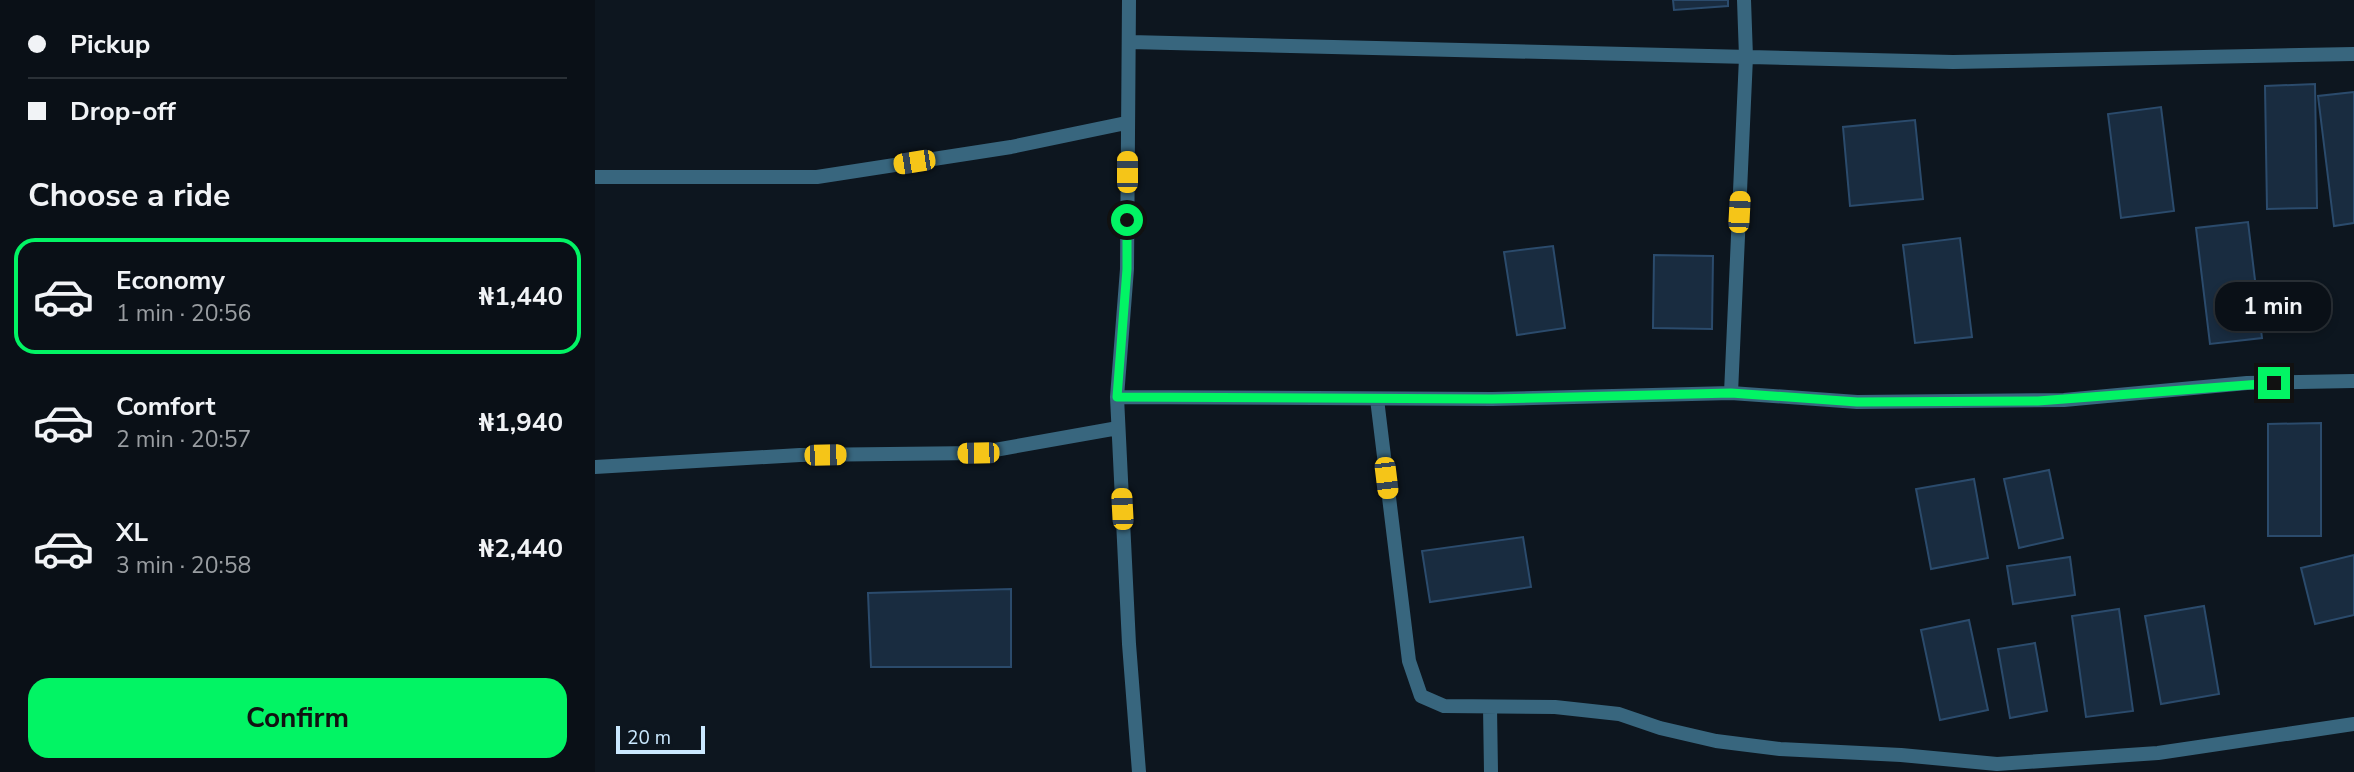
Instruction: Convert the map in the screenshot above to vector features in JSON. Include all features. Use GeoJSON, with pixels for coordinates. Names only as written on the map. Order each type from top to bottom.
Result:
{"type":"FeatureCollection","features":[{"type":"Feature","properties":{"kind":"street"},"geometry":{"type":"LineString","coordinates":[[1129,0],[1127,269],[1117,397],[1139,772]]}},
{"type":"Feature","properties":{"kind":"street"},"geometry":{"type":"LineString","coordinates":[[1731,393],[1747,57],[1744,0]]}},
{"type":"Feature","properties":{"kind":"street"},"geometry":{"type":"LineString","coordinates":[[1130,42],[1953,62],[2354,54]]}},
{"type":"Feature","properties":{"kind":"street"},"geometry":{"type":"LineString","coordinates":[[595,177],[817,177],[1011,147],[1126,123]]}},
{"type":"Feature","properties":{"kind":"street"},"geometry":{"type":"LineString","coordinates":[[1117,397],[1377,399],[1731,393],[1857,402],[2064,400],[2248,383],[2354,381]]}},
{"type":"Feature","properties":{"kind":"street"},"geometry":{"type":"LineString","coordinates":[[1377,399],[1409,662],[1420,696],[1444,706],[1555,707],[1619,715],[1660,729],[1716,741],[1780,749],[1901,755],[1997,768],[2158,753],[2354,724]]}},
{"type":"Feature","properties":{"kind":"street"},"geometry":{"type":"LineString","coordinates":[[595,467],[800,456],[978,453],[1118,428]]}},
{"type":"Feature","properties":{"kind":"street"},"geometry":{"type":"LineString","coordinates":[[1490,707],[1492,772]]}},
{"type":"Feature","properties":{"kind":"building"},"geometry":{"type":"Polygon","coordinates":[[[1673,0],[1728,0],[1728,6],[1674,10],[1673,0]]]}},
{"type":"Feature","properties":{"kind":"building"},"geometry":{"type":"Polygon","coordinates":[[[2315,84],[2317,208],[2267,209],[2265,86],[2315,84]]]}},
{"type":"Feature","properties":{"kind":"building"},"geometry":{"type":"Polygon","coordinates":[[[2354,92],[2354,223],[2334,226],[2318,96],[2354,92]]]}},
{"type":"Feature","properties":{"kind":"building"},"geometry":{"type":"Polygon","coordinates":[[[2161,107],[2174,211],[2121,218],[2108,114],[2161,107]]]}},
{"type":"Feature","properties":{"kind":"building"},"geometry":{"type":"Polygon","coordinates":[[[1915,120],[1923,199],[1850,206],[1843,127],[1915,120]]]}},
{"type":"Feature","properties":{"kind":"building"},"geometry":{"type":"Polygon","coordinates":[[[2248,222],[2262,338],[2210,344],[2196,228],[2248,222]]]}},
{"type":"Feature","properties":{"kind":"building"},"geometry":{"type":"Polygon","coordinates":[[[1960,238],[1972,337],[1915,343],[1903,245],[1960,238]]]}},
{"type":"Feature","properties":{"kind":"building"},"geometry":{"type":"Polygon","coordinates":[[[1553,246],[1565,328],[1517,335],[1504,252],[1553,246]]]}},
{"type":"Feature","properties":{"kind":"building"},"geometry":{"type":"Polygon","coordinates":[[[1654,255],[1713,256],[1712,329],[1653,328],[1654,255]]]}},
{"type":"Feature","properties":{"kind":"building"},"geometry":{"type":"Polygon","coordinates":[[[2321,423],[2321,536],[2268,536],[2268,424],[2321,423]]]}},
{"type":"Feature","properties":{"kind":"building"},"geometry":{"type":"Polygon","coordinates":[[[2049,470],[2063,538],[2019,548],[2004,479],[2049,470]]]}},
{"type":"Feature","properties":{"kind":"building"},"geometry":{"type":"Polygon","coordinates":[[[1974,479],[1988,558],[1931,569],[1916,489],[1974,479]]]}},
{"type":"Feature","properties":{"kind":"building"},"geometry":{"type":"Polygon","coordinates":[[[1523,537],[1531,587],[1430,602],[1422,551],[1523,537]]]}},
{"type":"Feature","properties":{"kind":"building"},"geometry":{"type":"Polygon","coordinates":[[[2354,555],[2354,615],[2315,624],[2301,568],[2354,555]]]}},
{"type":"Feature","properties":{"kind":"building"},"geometry":{"type":"Polygon","coordinates":[[[2070,557],[2075,595],[2013,604],[2007,566],[2070,557]]]}},
{"type":"Feature","properties":{"kind":"building"},"geometry":{"type":"Polygon","coordinates":[[[1011,589],[1011,667],[871,667],[868,593],[1011,589]]]}},
{"type":"Feature","properties":{"kind":"building"},"geometry":{"type":"Polygon","coordinates":[[[2204,606],[2219,694],[2161,704],[2145,616],[2204,606]]]}},
{"type":"Feature","properties":{"kind":"building"},"geometry":{"type":"Polygon","coordinates":[[[2119,609],[2133,711],[2086,717],[2072,616],[2119,609]]]}},
{"type":"Feature","properties":{"kind":"building"},"geometry":{"type":"Polygon","coordinates":[[[1969,620],[1988,710],[1940,720],[1921,630],[1969,620]]]}},
{"type":"Feature","properties":{"kind":"building"},"geometry":{"type":"Polygon","coordinates":[[[2035,643],[2047,711],[2010,718],[1998,649],[2035,643]]]}},
{"type":"Feature","properties":{"kind":"route"},"geometry":{"type":"LineString","coordinates":[[1127,220],[1127,269],[1117,397],[1492,399],[1731,393],[1857,402],[2038,401],[2274,383]]}}]}
